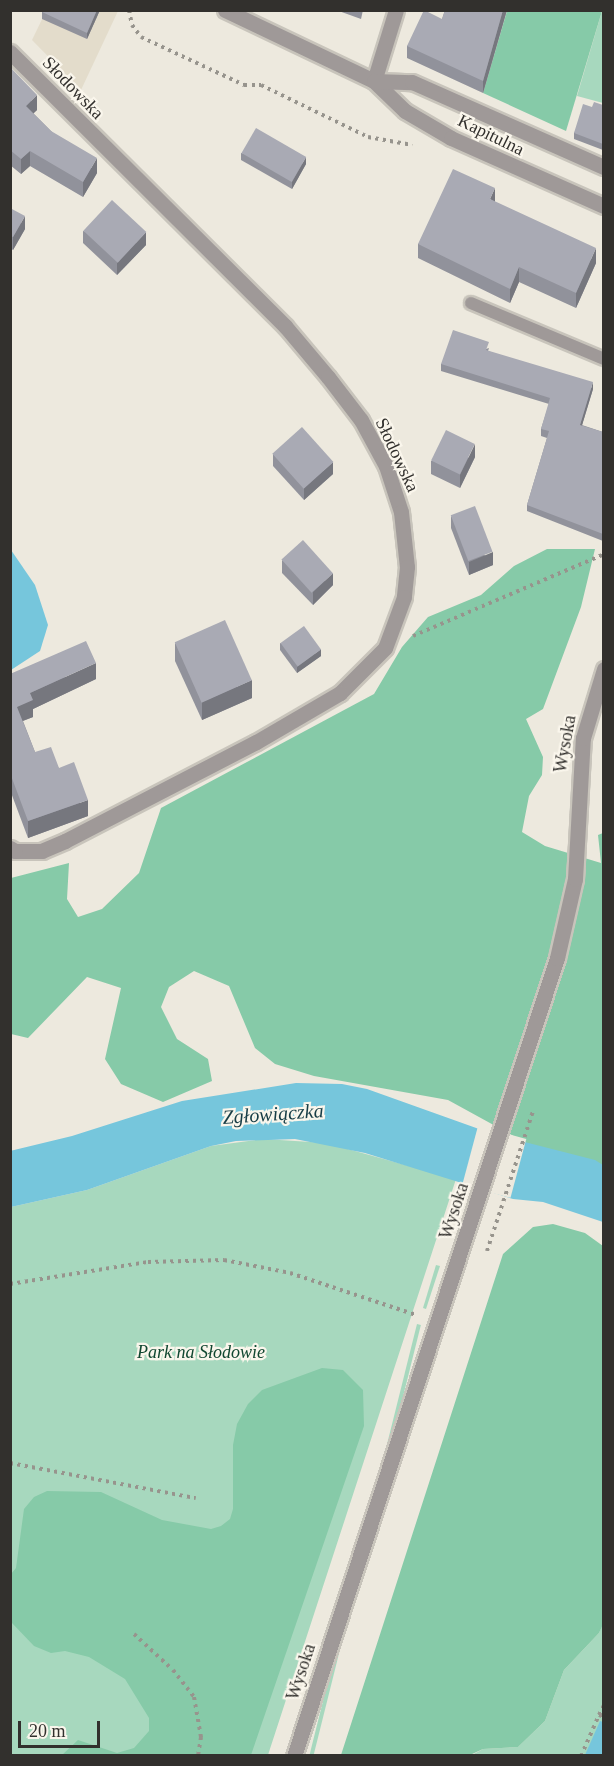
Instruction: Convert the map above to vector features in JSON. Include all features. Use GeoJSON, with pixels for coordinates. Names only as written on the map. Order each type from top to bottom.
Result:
{"type":"FeatureCollection","features":[{"type":"Feature","properties":{"kind":"street","name":"Kapitulna"},"geometry":{"type":"LineString","coordinates":[[225,10],[374,81],[405,111],[451,138],[603,206]]}},
{"type":"Feature","properties":{"kind":"street"},"geometry":{"type":"LineString","coordinates":[[374,81],[396,10]]}},
{"type":"Feature","properties":{"kind":"street","name":"Słodowska"},"geometry":{"type":"LineString","coordinates":[[10,51],[285,326],[361,420],[395,492],[405,540],[404,597],[385,648],[340,693],[266,737],[42,851],[15,851],[10,848]]}},
{"type":"Feature","properties":{"kind":"street","name":"Kapitulna"},"geometry":{"type":"LineString","coordinates":[[374,81],[412,82],[603,167]]}},
{"type":"Feature","properties":{"kind":"street","name":"Wysoka"},"geometry":{"type":"LineString","coordinates":[[294,1755],[465,1243],[567,920],[575,879],[583,738],[603,669]]}},
{"type":"Feature","properties":{"kind":"lane"},"geometry":{"type":"LineString","coordinates":[[471,303],[603,359]]}},
{"type":"Feature","properties":{"kind":"path"},"geometry":{"type":"LineString","coordinates":[[129,10],[132,25],[141,37],[244,85],[261,85],[368,137],[412,145]]}},
{"type":"Feature","properties":{"kind":"path"},"geometry":{"type":"LineString","coordinates":[[385,648],[603,554]]}},
{"type":"Feature","properties":{"kind":"path"},"geometry":{"type":"LineString","coordinates":[[487,1251],[532,1111]]}},
{"type":"Feature","properties":{"kind":"path"},"geometry":{"type":"LineString","coordinates":[[10,1284],[157,1261],[224,1260],[290,1272],[416,1315]]}},
{"type":"Feature","properties":{"kind":"path"},"geometry":{"type":"LineString","coordinates":[[10,1462],[196,1498]]}},
{"type":"Feature","properties":{"kind":"path"},"geometry":{"type":"LineString","coordinates":[[134,1634],[173,1670],[194,1697],[201,1737],[198,1755]]}},
{"type":"Feature","properties":{"kind":"path"},"geometry":{"type":"LineString","coordinates":[[581,1755],[601,1716],[603,1705]]}},
{"type":"Feature","properties":{"kind":"shaded area"},"geometry":{"type":"Polygon","coordinates":[[[46,11],[118,11],[81,90],[32,40],[46,11]]]}},
{"type":"Feature","properties":{"kind":"green space"},"geometry":{"type":"Polygon","coordinates":[[[507,11],[602,11],[566,131],[483,93],[507,11]]]}},
{"type":"Feature","properties":{"kind":"green space"},"geometry":{"type":"Polygon","coordinates":[[[603,11],[603,103],[577,96],[603,11]]]}},
{"type":"Feature","properties":{"kind":"green space"},"geometry":{"type":"Polygon","coordinates":[[[547,549],[595,549],[581,607],[543,709],[526,719],[543,757],[542,775],[529,796],[522,832],[545,846],[601,863],[598,835],[603,833],[603,1185],[448,1100],[314,1076],[275,1064],[255,1048],[229,986],[194,971],[169,987],[161,1007],[177,1039],[208,1059],[212,1081],[163,1102],[121,1084],[105,1059],[121,988],[87,977],[28,1038],[11,1034],[11,878],[69,863],[67,899],[78,917],[102,909],[139,873],[161,808],[374,694],[402,647],[428,617],[481,595],[514,566],[547,549]]]}},
{"type":"Feature","properties":{"kind":"green space","name":"Park na Słodowie"},"geometry":{"type":"Polygon","coordinates":[[[264,1139],[326,1143],[456,1179],[268,1755],[10,1755],[11,1207],[87,1190],[211,1146],[264,1139]]]}},
{"type":"Feature","properties":{"kind":"green space"},"geometry":{"type":"Polygon","coordinates":[[[553,1224],[585,1233],[603,1246],[604,1622],[599,1633],[564,1670],[545,1721],[518,1747],[483,1749],[470,1755],[341,1755],[503,1254],[533,1227],[553,1224]]]}},
{"type":"Feature","properties":{"kind":"green space"},"geometry":{"type":"Polygon","coordinates":[[[436,1265],[440,1266],[426,1309],[423,1308],[436,1265]]]}},
{"type":"Feature","properties":{"kind":"green space"},"geometry":{"type":"Polygon","coordinates":[[[417,1324],[421,1325],[313,1756],[309,1756],[417,1324]]]}},
{"type":"Feature","properties":{"kind":"green space"},"geometry":{"type":"Polygon","coordinates":[[[322,1368],[343,1370],[363,1390],[364,1426],[251,1755],[62,1755],[78,1740],[117,1753],[134,1748],[149,1731],[149,1718],[125,1679],[89,1657],[65,1651],[51,1653],[34,1646],[12,1623],[11,1574],[16,1568],[24,1509],[34,1497],[47,1491],[101,1492],[162,1520],[211,1529],[221,1526],[230,1519],[233,1509],[233,1445],[237,1424],[248,1404],[262,1390],[322,1368]]]}},
{"type":"Feature","properties":{"kind":"green space"},"geometry":{"type":"Polygon","coordinates":[[[603,1622],[603,1755],[470,1756],[483,1749],[518,1747],[545,1721],[564,1670],[599,1633],[603,1622]]]}},
{"type":"Feature","properties":{"kind":"water"},"geometry":{"type":"Polygon","coordinates":[[[11,550],[35,585],[48,625],[40,651],[11,670],[11,550]]]}},
{"type":"Feature","properties":{"kind":"water","name":"Zgłowiączka"},"geometry":{"type":"Polygon","coordinates":[[[296,1083],[342,1084],[367,1089],[493,1134],[595,1160],[603,1165],[603,1222],[543,1202],[513,1199],[365,1153],[295,1139],[236,1141],[211,1146],[87,1190],[11,1207],[10,1151],[72,1136],[182,1101],[296,1083]]]}},
{"type":"Feature","properties":{"kind":"water"},"geometry":{"type":"Polygon","coordinates":[[[600,1721],[603,1722],[603,1755],[585,1755],[600,1721]]]}},
{"type":"Feature","properties":{"kind":"pier"},"geometry":{"type":"Polygon","coordinates":[[[478,1126],[526,1139],[511,1198],[462,1185],[478,1126]]]}},
{"type":"Feature","properties":{"kind":"building"},"geometry":{"type":"Polygon","coordinates":[[[43,10],[97,10],[87,33],[42,12],[43,10]]]}},
{"type":"Feature","properties":{"kind":"building"},"geometry":{"type":"Polygon","coordinates":[[[424,10],[442,19],[445,10],[503,10],[483,81],[407,46],[424,10]]]}},
{"type":"Feature","properties":{"kind":"building"},"geometry":{"type":"Polygon","coordinates":[[[10,67],[37,95],[26,106],[51,131],[97,158],[83,182],[30,151],[21,159],[10,150],[10,67]]]}},
{"type":"Feature","properties":{"kind":"building"},"geometry":{"type":"Polygon","coordinates":[[[594,102],[603,105],[603,144],[574,133],[583,104],[592,107],[594,102]]]}},
{"type":"Feature","properties":{"kind":"building"},"geometry":{"type":"Polygon","coordinates":[[[256,128],[306,157],[292,182],[242,153],[256,128]]]}},
{"type":"Feature","properties":{"kind":"building"},"geometry":{"type":"Polygon","coordinates":[[[453,169],[495,188],[490,199],[596,248],[576,293],[519,267],[510,289],[418,244],[453,169]]]}},
{"type":"Feature","properties":{"kind":"building"},"geometry":{"type":"Polygon","coordinates":[[[112,200],[146,232],[118,263],[83,231],[112,200]]]}},
{"type":"Feature","properties":{"kind":"building"},"geometry":{"type":"Polygon","coordinates":[[[10,208],[25,216],[13,237],[10,236],[10,208]]]}},
{"type":"Feature","properties":{"kind":"building"},"geometry":{"type":"Polygon","coordinates":[[[453,330],[489,342],[486,350],[593,382],[580,425],[603,432],[603,534],[527,505],[549,431],[541,429],[550,398],[441,364],[453,330]]]}},
{"type":"Feature","properties":{"kind":"building"},"geometry":{"type":"Polygon","coordinates":[[[302,427],[333,462],[304,489],[272,454],[302,427]]]}},
{"type":"Feature","properties":{"kind":"building"},"geometry":{"type":"Polygon","coordinates":[[[446,430],[475,444],[460,475],[431,461],[446,430]]]}},
{"type":"Feature","properties":{"kind":"building"},"geometry":{"type":"Polygon","coordinates":[[[475,506],[493,552],[468,561],[451,515],[475,506]]]}},
{"type":"Feature","properties":{"kind":"building"},"geometry":{"type":"Polygon","coordinates":[[[303,540],[333,573],[312,593],[281,559],[303,540]]]}},
{"type":"Feature","properties":{"kind":"building"},"geometry":{"type":"Polygon","coordinates":[[[225,620],[252,680],[202,703],[175,642],[225,620]]]}},
{"type":"Feature","properties":{"kind":"building"},"geometry":{"type":"Polygon","coordinates":[[[304,626],[321,649],[298,667],[281,643],[304,626]]]}},
{"type":"Feature","properties":{"kind":"building"},"geometry":{"type":"Polygon","coordinates":[[[86,641],[96,663],[30,693],[33,700],[17,707],[35,752],[51,747],[59,768],[74,762],[88,800],[28,821],[10,773],[10,674],[86,641]]]}}]}
